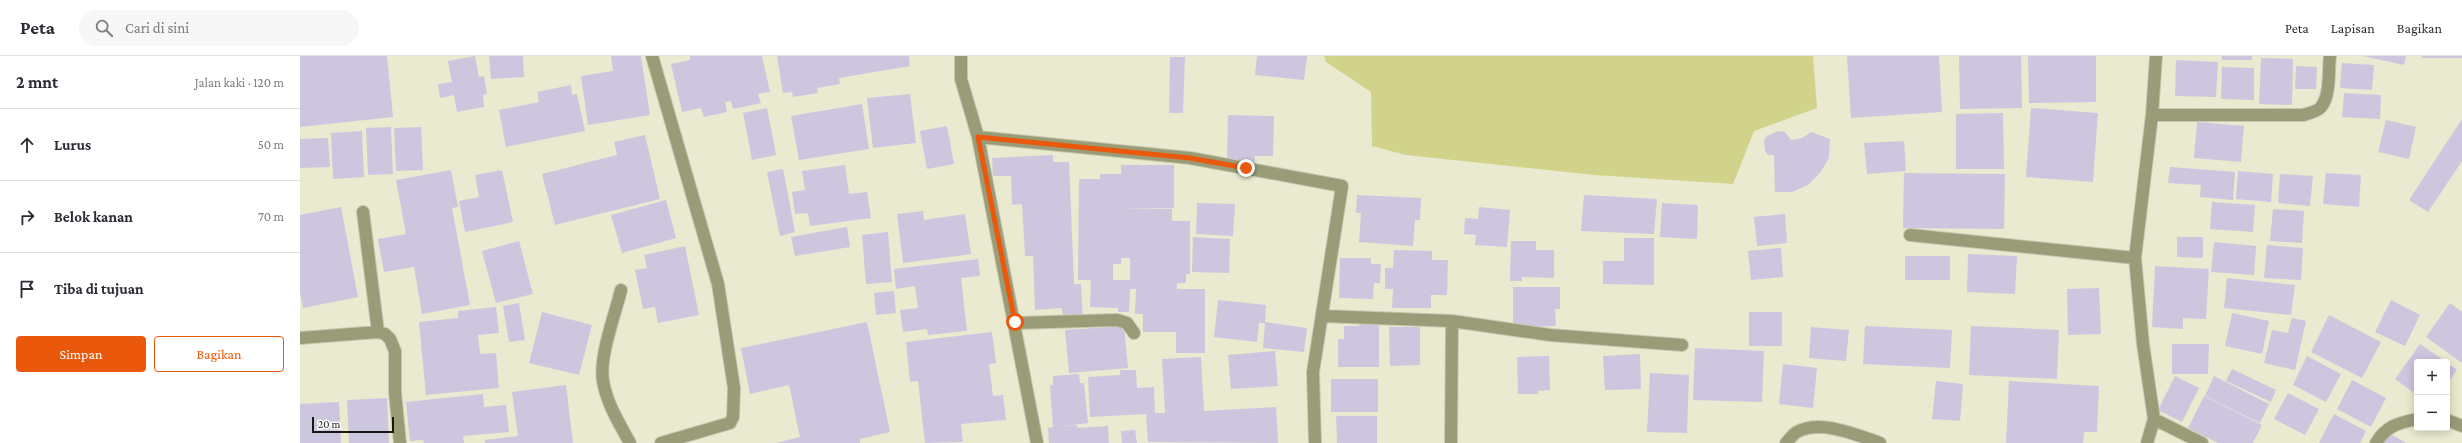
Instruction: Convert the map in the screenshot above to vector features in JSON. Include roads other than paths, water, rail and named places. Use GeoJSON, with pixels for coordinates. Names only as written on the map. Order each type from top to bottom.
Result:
{"type":"FeatureCollection","features":[{"type":"Feature","properties":{"kind":"street"},"geometry":{"type":"LineString","coordinates":[[652,56],[718,284],[734,388],[733,417],[730,422],[661,443]]}},
{"type":"Feature","properties":{"kind":"street"},"geometry":{"type":"LineString","coordinates":[[961,56],[961,79],[978,137],[1015,322],[1037,443]]}},
{"type":"Feature","properties":{"kind":"street"},"geometry":{"type":"LineString","coordinates":[[2147,443],[2154,419],[2143,344],[2135,258],[2152,115],[2156,56]]}},
{"type":"Feature","properties":{"kind":"street"},"geometry":{"type":"LineString","coordinates":[[2152,115],[2304,115],[2317,110],[2324,101],[2330,56]]}},
{"type":"Feature","properties":{"kind":"street"},"geometry":{"type":"LineString","coordinates":[[978,137],[1190,158],[1342,186],[1314,372],[1315,443]]}},
{"type":"Feature","properties":{"kind":"street"},"geometry":{"type":"LineString","coordinates":[[363,212],[378,332]]}},
{"type":"Feature","properties":{"kind":"street"},"geometry":{"type":"LineString","coordinates":[[1910,235],[2135,258]]}},
{"type":"Feature","properties":{"kind":"street"},"geometry":{"type":"LineString","coordinates":[[621,290],[604,360],[603,380],[610,407],[630,443]]}},
{"type":"Feature","properties":{"kind":"street"},"geometry":{"type":"LineString","coordinates":[[1323,316],[1452,321],[1550,335],[1682,345]]}},
{"type":"Feature","properties":{"kind":"street"},"geometry":{"type":"LineString","coordinates":[[1015,322],[1117,320],[1127,323],[1134,333]]}},
{"type":"Feature","properties":{"kind":"street"},"geometry":{"type":"LineString","coordinates":[[1451,443],[1452,321]]}},
{"type":"Feature","properties":{"kind":"street"},"geometry":{"type":"LineString","coordinates":[[300,338],[378,332],[385,334],[390,339],[395,352],[395,392],[400,443]]}},
{"type":"Feature","properties":{"kind":"street"},"geometry":{"type":"LineString","coordinates":[[2154,419],[2202,443]]}},
{"type":"Feature","properties":{"kind":"street"},"geometry":{"type":"LineString","coordinates":[[2376,443],[2382,432],[2395,423],[2414,420]]}},
{"type":"Feature","properties":{"kind":"street"},"geometry":{"type":"LineString","coordinates":[[2450,421],[2462,426]]}},
{"type":"Feature","properties":{"kind":"street"},"geometry":{"type":"LineString","coordinates":[[1786,443],[1797,432],[1829,428],[1880,443]]}}]}
